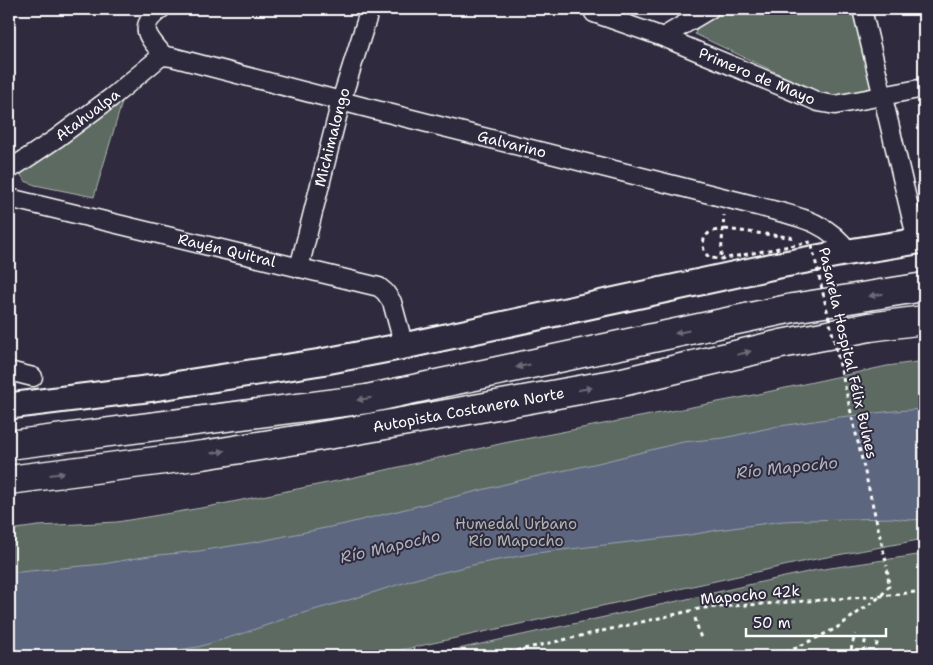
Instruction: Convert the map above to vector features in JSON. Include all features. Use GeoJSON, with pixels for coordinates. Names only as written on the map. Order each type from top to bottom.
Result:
{"type":"FeatureCollection","features":[{"type":"Feature","properties":{"kind":"highway","name":"Autopista Costanera Norte"},"geometry":{"type":"LineString","coordinates":[[9,445],[367,399],[793,308],[924,287]]}},
{"type":"Feature","properties":{"kind":"highway","name":"Autopista Costanera Norte"},"geometry":{"type":"LineString","coordinates":[[9,480],[203,455],[361,429],[618,383],[782,344],[870,327],[924,320]]}},
{"type":"Feature","properties":{"kind":"street"},"geometry":{"type":"LineString","coordinates":[[161,9],[147,23],[146,31],[164,56]]}},
{"type":"Feature","properties":{"kind":"street","name":"Michimalongo"},"geometry":{"type":"LineString","coordinates":[[300,268],[342,101],[370,9]]}},
{"type":"Feature","properties":{"kind":"street"},"geometry":{"type":"LineString","coordinates":[[663,37],[710,9]]}},
{"type":"Feature","properties":{"kind":"street"},"geometry":{"type":"LineString","coordinates":[[9,406],[144,390],[237,376],[404,346],[764,268],[920,240],[882,96],[862,9]]}},
{"type":"Feature","properties":{"kind":"street","name":"Primero de Mayo"},"geometry":{"type":"LineString","coordinates":[[594,13],[663,37],[818,102],[842,104],[924,88]]}},
{"type":"Feature","properties":{"kind":"street","name":"Galvarino"},"geometry":{"type":"LineString","coordinates":[[164,56],[757,206],[817,224],[836,236],[849,252]]}},
{"type":"Feature","properties":{"kind":"street","name":"Atahualpa"},"geometry":{"type":"LineString","coordinates":[[9,170],[57,138],[164,56]]}},
{"type":"Feature","properties":{"kind":"street","name":"Rayén Quitral"},"geometry":{"type":"LineString","coordinates":[[9,198],[378,287],[385,292],[392,302],[404,346]]}},
{"type":"Feature","properties":{"kind":"street"},"geometry":{"type":"LineString","coordinates":[[9,371],[34,376]]}},
{"type":"Feature","properties":{"kind":"path","name":"Pasarela Hospital Félix Bulnes"},"geometry":{"type":"LineString","coordinates":[[796,238],[724,230],[712,232],[705,237],[703,242],[704,251],[710,258],[721,259],[811,242],[886,566],[889,586],[881,596]]}},
{"type":"Feature","properties":{"kind":"path"},"geometry":{"type":"LineString","coordinates":[[721,255],[724,230]]}},
{"type":"Feature","properties":{"kind":"path","name":"Mapocho 42k"},"geometry":{"type":"LineString","coordinates":[[492,656],[703,608],[881,596],[924,591]]}},
{"type":"Feature","properties":{"kind":"path"},"geometry":{"type":"LineString","coordinates":[[779,656],[835,630],[881,596]]}},
{"type":"Feature","properties":{"kind":"path"},"geometry":{"type":"LineString","coordinates":[[695,618],[701,639]]}},
{"type":"Feature","properties":{"kind":"path"},"geometry":{"type":"LineString","coordinates":[[851,650],[855,634]]}},
{"type":"Feature","properties":{"kind":"path"},"geometry":{"type":"LineString","coordinates":[[863,652],[866,637]]}},
{"type":"Feature","properties":{"kind":"path"},"geometry":{"type":"LineString","coordinates":[[874,654],[878,640]]}},
{"type":"Feature","properties":{"kind":"green space"},"geometry":{"type":"Polygon","coordinates":[[[726,9],[852,9],[872,90],[832,99],[695,34],[698,25],[726,9]]]}},
{"type":"Feature","properties":{"kind":"green space"},"geometry":{"type":"Polygon","coordinates":[[[123,99],[94,197],[35,185],[25,181],[19,172],[123,99]]]}},
{"type":"Feature","properties":{"kind":"green space","name":"Humedal Urbano Río Mapocho"},"geometry":{"type":"Polygon","coordinates":[[[924,361],[924,539],[811,560],[374,656],[9,656],[9,530],[38,526],[117,522],[207,507],[342,480],[504,443],[744,397],[887,366],[924,361]]]}},
{"type":"Feature","properties":{"kind":"green space"},"geometry":{"type":"Polygon","coordinates":[[[924,554],[924,656],[426,656],[817,570],[924,554]]]}},
{"type":"Feature","properties":{"kind":"water","name":"Río Mapocho"},"geometry":{"type":"Polygon","coordinates":[[[924,409],[924,519],[783,521],[690,535],[536,553],[477,564],[419,578],[198,647],[133,656],[9,656],[9,573],[103,564],[256,542],[345,524],[683,442],[724,438],[774,427],[840,417],[924,409]]]}}]}
